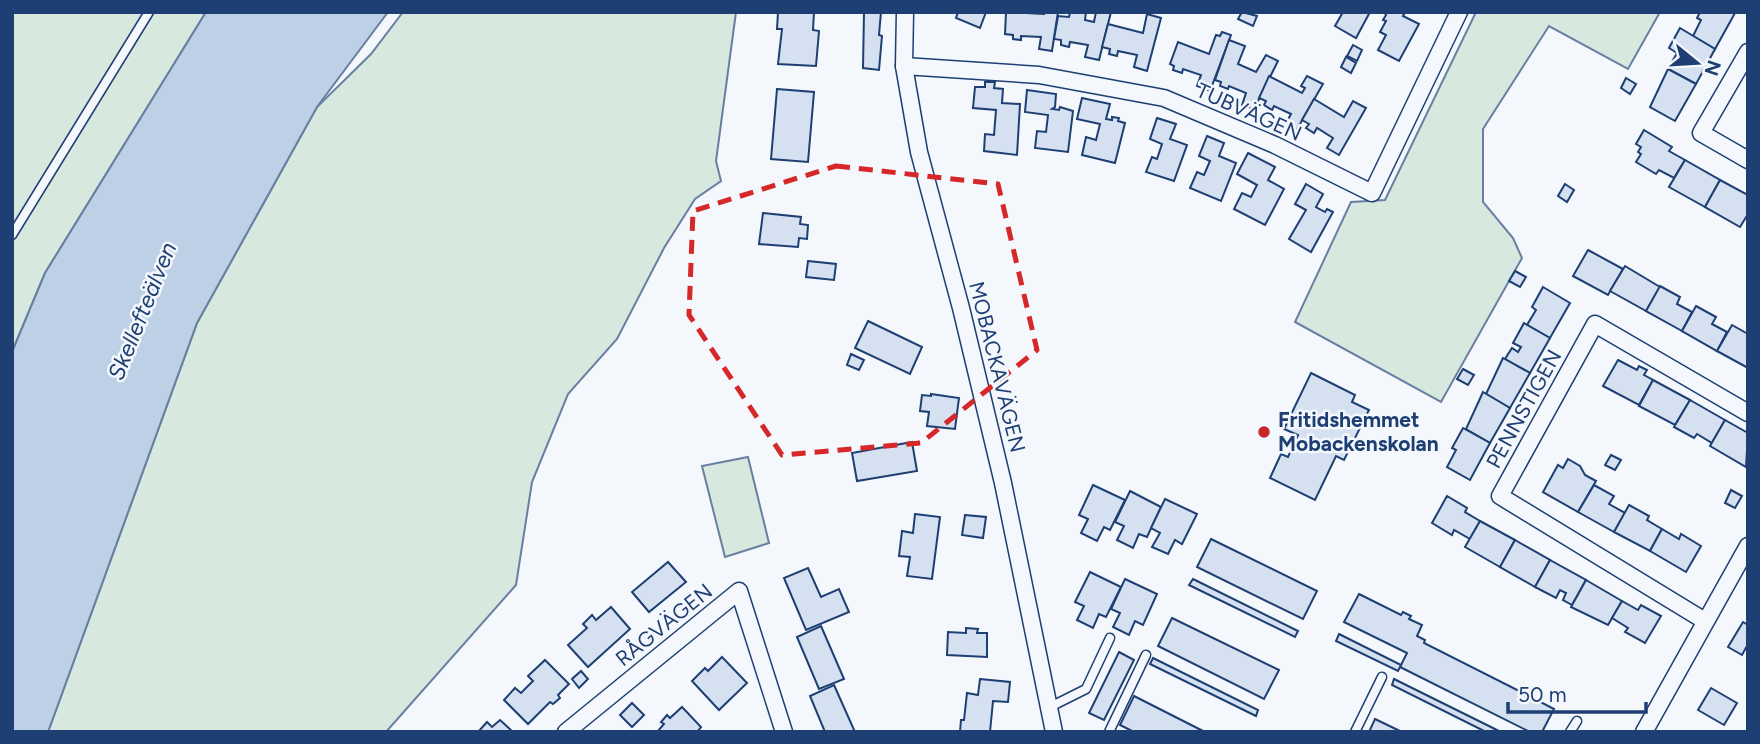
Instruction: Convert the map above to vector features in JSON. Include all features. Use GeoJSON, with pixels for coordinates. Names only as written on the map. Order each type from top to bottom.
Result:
{"type":"FeatureCollection","features":[{"type":"Feature","properties":{"kind":"street","name":"MOBACKAVÄGEN"},"geometry":{"type":"LineString","coordinates":[[905,12],[904,66],[919,152],[961,308],[1003,483],[1055,732]]}},
{"type":"Feature","properties":{"kind":"street","name":"TUBVÄGEN"},"geometry":{"type":"LineString","coordinates":[[904,66],[1039,75],[1164,98],[1275,145],[1372,193],[1460,13]]}},
{"type":"Feature","properties":{"kind":"street"},"geometry":{"type":"LineString","coordinates":[[1748,52],[1701,133],[1748,160]]}},
{"type":"Feature","properties":{"kind":"street","name":"PENNSTIGEN"},"geometry":{"type":"LineString","coordinates":[[1705,621],[1500,496],[1595,324],[1748,413]]}},
{"type":"Feature","properties":{"kind":"street"},"geometry":{"type":"LineString","coordinates":[[1644,732],[1748,546]]}},
{"type":"Feature","properties":{"kind":"street","name":"RÅGVÄGEN"},"geometry":{"type":"LineString","coordinates":[[566,732],[739,592],[784,732]]}},
{"type":"Feature","properties":{"kind":"lane"},"geometry":{"type":"LineString","coordinates":[[12,235],[149,12]]}},
{"type":"Feature","properties":{"kind":"lane"},"geometry":{"type":"LineString","coordinates":[[1048,708],[1086,689],[1110,638]]}},
{"type":"Feature","properties":{"kind":"lane"},"geometry":{"type":"LineString","coordinates":[[1109,732],[1146,655]]}},
{"type":"Feature","properties":{"kind":"lane"},"geometry":{"type":"LineString","coordinates":[[1355,732],[1381,677]]}},
{"type":"Feature","properties":{"kind":"lane"},"geometry":{"type":"LineString","coordinates":[[1570,732],[1577,721]]}},
{"type":"Feature","properties":{"kind":"highlighted area"},"geometry":{"type":"Polygon","coordinates":[[[836,166],[998,184],[1037,350],[921,443],[782,455],[689,315],[693,211],[836,166]]]}},
{"type":"Feature","properties":{"kind":"shaded area"},"geometry":{"type":"Polygon","coordinates":[[[12,12],[206,12],[45,273],[12,352],[12,12]]]}},
{"type":"Feature","properties":{"kind":"shaded area"},"geometry":{"type":"Polygon","coordinates":[[[403,12],[736,12],[716,161],[721,181],[695,199],[664,248],[617,339],[568,394],[532,482],[516,585],[386,732],[48,732],[197,323],[317,107],[371,54],[403,12]]]}},
{"type":"Feature","properties":{"kind":"shaded area"},"geometry":{"type":"Polygon","coordinates":[[[1476,12],[1660,12],[1628,69],[1549,26],[1483,129],[1483,202],[1513,238],[1522,258],[1441,402],[1295,322],[1351,202],[1385,200],[1476,12]]]}},
{"type":"Feature","properties":{"kind":"shaded area"},"geometry":{"type":"Polygon","coordinates":[[[748,457],[769,543],[725,557],[702,466],[748,457]]]}},
{"type":"Feature","properties":{"kind":"water","name":"Skellefteälven"},"geometry":{"type":"Polygon","coordinates":[[[206,12],[388,12],[317,107],[197,323],[48,732],[12,732],[12,352],[45,273],[206,12]]]}},
{"type":"Feature","properties":{"kind":"building"},"geometry":{"type":"Polygon","coordinates":[[[778,12],[814,12],[813,30],[819,31],[816,66],[778,64],[782,29],[777,29],[778,12]]]}},
{"type":"Feature","properties":{"kind":"building"},"geometry":{"type":"Polygon","coordinates":[[[864,12],[881,12],[879,70],[863,68],[864,12]]]}},
{"type":"Feature","properties":{"kind":"building"},"geometry":{"type":"Polygon","coordinates":[[[958,12],[986,12],[980,28],[956,18],[958,12]]]}},
{"type":"Feature","properties":{"kind":"building"},"geometry":{"type":"Polygon","coordinates":[[[1006,12],[1058,12],[1052,51],[1039,49],[1041,37],[1021,36],[1021,40],[1005,34],[1006,12]]]}},
{"type":"Feature","properties":{"kind":"building"},"geometry":{"type":"Polygon","coordinates":[[[1070,12],[1086,12],[1085,20],[1094,22],[1096,12],[1111,12],[1099,60],[1085,57],[1088,45],[1070,42],[1069,47],[1061,45],[1061,40],[1054,39],[1058,16],[1069,17],[1070,12]]]}},
{"type":"Feature","properties":{"kind":"building"},"geometry":{"type":"Polygon","coordinates":[[[1242,12],[1257,16],[1253,26],[1238,19],[1242,12]]]}},
{"type":"Feature","properties":{"kind":"building"},"geometry":{"type":"Polygon","coordinates":[[[1343,12],[1370,12],[1356,38],[1335,26],[1343,12]]]}},
{"type":"Feature","properties":{"kind":"building"},"geometry":{"type":"Polygon","coordinates":[[[1384,12],[1405,12],[1403,16],[1419,24],[1399,61],[1378,50],[1386,35],[1380,32],[1386,21],[1383,20],[1386,15],[1384,12]]]}},
{"type":"Feature","properties":{"kind":"building"},"geometry":{"type":"Polygon","coordinates":[[[1700,12],[1735,13],[1715,49],[1693,36],[1701,20],[1697,18],[1700,12]]]}},
{"type":"Feature","properties":{"kind":"building"},"geometry":{"type":"Polygon","coordinates":[[[1147,14],[1161,18],[1147,71],[1134,67],[1137,55],[1118,51],[1117,56],[1109,54],[1110,49],[1102,47],[1108,24],[1143,33],[1147,14]]]}},
{"type":"Feature","properties":{"kind":"building"},"geometry":{"type":"Polygon","coordinates":[[[1680,28],[1715,49],[1696,84],[1668,69],[1677,53],[1669,48],[1680,28]]]}},
{"type":"Feature","properties":{"kind":"building"},"geometry":{"type":"Polygon","coordinates":[[[1222,32],[1231,35],[1210,91],[1197,86],[1201,75],[1183,69],[1182,73],[1173,70],[1174,66],[1170,64],[1178,42],[1209,54],[1216,35],[1220,36],[1222,32]]]}},
{"type":"Feature","properties":{"kind":"building"},"geometry":{"type":"Polygon","coordinates":[[[1229,40],[1245,46],[1238,64],[1256,72],[1266,55],[1278,61],[1254,109],[1242,105],[1246,93],[1229,86],[1228,89],[1220,86],[1221,82],[1215,80],[1229,40]]]}},
{"type":"Feature","properties":{"kind":"building"},"geometry":{"type":"Polygon","coordinates":[[[1353,45],[1362,50],[1357,61],[1347,56],[1353,45]]]}},
{"type":"Feature","properties":{"kind":"building"},"geometry":{"type":"Polygon","coordinates":[[[1346,57],[1356,63],[1351,73],[1341,67],[1346,57]]]}},
{"type":"Feature","properties":{"kind":"building"},"geometry":{"type":"Polygon","coordinates":[[[1668,69],[1696,84],[1675,121],[1650,107],[1668,69]]]}},
{"type":"Feature","properties":{"kind":"building"},"geometry":{"type":"Polygon","coordinates":[[[1269,76],[1302,93],[1305,88],[1301,86],[1307,76],[1323,84],[1296,131],[1285,125],[1291,114],[1274,106],[1272,110],[1264,105],[1266,101],[1259,98],[1269,76]]]}},
{"type":"Feature","properties":{"kind":"building"},"geometry":{"type":"Polygon","coordinates":[[[1626,78],[1636,84],[1630,94],[1621,88],[1626,78]]]}},
{"type":"Feature","properties":{"kind":"building"},"geometry":{"type":"Polygon","coordinates":[[[985,82],[995,82],[994,88],[1003,89],[1002,103],[1020,104],[1017,155],[984,151],[985,134],[994,135],[996,110],[973,108],[975,87],[985,87],[985,82]]]}},
{"type":"Feature","properties":{"kind":"building"},"geometry":{"type":"Polygon","coordinates":[[[777,89],[814,92],[808,162],[771,159],[777,89]]]}},
{"type":"Feature","properties":{"kind":"building"},"geometry":{"type":"Polygon","coordinates":[[[1027,90],[1056,94],[1055,107],[1052,109],[1059,110],[1060,107],[1073,111],[1068,152],[1035,148],[1037,131],[1046,132],[1048,115],[1025,112],[1027,90]]]}},
{"type":"Feature","properties":{"kind":"building"},"geometry":{"type":"Polygon","coordinates":[[[1082,98],[1110,104],[1106,119],[1119,118],[1118,121],[1125,123],[1115,163],[1082,155],[1086,137],[1096,140],[1100,124],[1077,119],[1082,98]]]}},
{"type":"Feature","properties":{"kind":"building"},"geometry":{"type":"Polygon","coordinates":[[[1314,99],[1344,117],[1353,101],[1366,108],[1339,155],[1327,148],[1333,138],[1317,128],[1314,133],[1306,128],[1309,124],[1302,120],[1314,99]]]}},
{"type":"Feature","properties":{"kind":"building"},"geometry":{"type":"Polygon","coordinates":[[[1157,118],[1176,124],[1170,139],[1187,145],[1174,181],[1146,172],[1152,157],[1157,159],[1162,144],[1150,139],[1157,118]]]}},
{"type":"Feature","properties":{"kind":"building"},"geometry":{"type":"Polygon","coordinates":[[[1644,130],[1672,147],[1669,151],[1685,160],[1674,178],[1659,170],[1656,174],[1636,162],[1641,154],[1638,152],[1641,147],[1636,144],[1644,130]]]}},
{"type":"Feature","properties":{"kind":"building"},"geometry":{"type":"Polygon","coordinates":[[[1207,136],[1224,143],[1219,156],[1236,163],[1221,201],[1190,188],[1197,172],[1204,175],[1210,161],[1199,156],[1207,136]]]}},
{"type":"Feature","properties":{"kind":"building"},"geometry":{"type":"Polygon","coordinates":[[[1248,153],[1275,167],[1268,180],[1284,189],[1265,225],[1234,209],[1242,193],[1251,197],[1257,185],[1237,174],[1248,153]]]}},
{"type":"Feature","properties":{"kind":"building"},"geometry":{"type":"Polygon","coordinates":[[[1685,160],[1720,180],[1705,207],[1669,187],[1685,160]]]}},
{"type":"Feature","properties":{"kind":"building"},"geometry":{"type":"Polygon","coordinates":[[[1720,180],[1748,195],[1748,214],[1740,227],[1705,207],[1720,180]]]}},
{"type":"Feature","properties":{"kind":"building"},"geometry":{"type":"Polygon","coordinates":[[[1306,184],[1323,194],[1316,207],[1325,212],[1327,209],[1333,212],[1311,252],[1289,239],[1306,210],[1295,204],[1306,184]]]}},
{"type":"Feature","properties":{"kind":"building"},"geometry":{"type":"Polygon","coordinates":[[[1565,184],[1574,190],[1567,202],[1558,196],[1565,184]]]}},
{"type":"Feature","properties":{"kind":"building"},"geometry":{"type":"Polygon","coordinates":[[[763,213],[801,217],[800,224],[808,225],[807,239],[799,238],[798,247],[759,244],[763,213]]]}},
{"type":"Feature","properties":{"kind":"building"},"geometry":{"type":"Polygon","coordinates":[[[1588,250],[1623,269],[1608,295],[1573,276],[1588,250]]]}},
{"type":"Feature","properties":{"kind":"building"},"geometry":{"type":"Polygon","coordinates":[[[808,261],[836,264],[834,280],[806,277],[808,261]]]}},
{"type":"Feature","properties":{"kind":"building"},"geometry":{"type":"Polygon","coordinates":[[[1625,266],[1660,287],[1646,311],[1610,291],[1625,266]]]}},
{"type":"Feature","properties":{"kind":"building"},"geometry":{"type":"Polygon","coordinates":[[[1515,271],[1526,277],[1520,287],[1509,281],[1515,271]]]}},
{"type":"Feature","properties":{"kind":"building"},"geometry":{"type":"Polygon","coordinates":[[[1660,286],[1680,297],[1677,304],[1692,312],[1682,331],[1646,311],[1660,286]]]}},
{"type":"Feature","properties":{"kind":"building"},"geometry":{"type":"Polygon","coordinates":[[[1543,287],[1570,303],[1550,338],[1527,325],[1536,310],[1532,307],[1543,287]]]}},
{"type":"Feature","properties":{"kind":"building"},"geometry":{"type":"Polygon","coordinates":[[[1696,306],[1716,317],[1712,324],[1727,332],[1717,351],[1682,331],[1696,306]]]}},
{"type":"Feature","properties":{"kind":"building"},"geometry":{"type":"Polygon","coordinates":[[[868,321],[922,347],[910,374],[855,348],[868,321]]]}},
{"type":"Feature","properties":{"kind":"building"},"geometry":{"type":"Polygon","coordinates":[[[1524,323],[1550,338],[1530,373],[1505,359],[1512,348],[1518,352],[1521,347],[1513,343],[1524,323]]]}},
{"type":"Feature","properties":{"kind":"building"},"geometry":{"type":"Polygon","coordinates":[[[1732,325],[1748,334],[1748,368],[1717,351],[1732,325]]]}},
{"type":"Feature","properties":{"kind":"building"},"geometry":{"type":"Polygon","coordinates":[[[851,354],[864,360],[859,370],[847,365],[851,354]]]}},
{"type":"Feature","properties":{"kind":"building"},"geometry":{"type":"Polygon","coordinates":[[[1503,358],[1530,373],[1510,408],[1486,394],[1503,358]]]}},
{"type":"Feature","properties":{"kind":"building"},"geometry":{"type":"Polygon","coordinates":[[[1618,360],[1637,370],[1639,366],[1647,370],[1644,375],[1653,380],[1639,405],[1603,386],[1618,360]]]}},
{"type":"Feature","properties":{"kind":"building"},"geometry":{"type":"Polygon","coordinates":[[[1463,369],[1474,375],[1468,385],[1457,379],[1463,369]]]}},
{"type":"Feature","properties":{"kind":"building"},"geometry":{"type":"Polygon","coordinates":[[[1311,373],[1355,395],[1352,402],[1369,410],[1344,460],[1336,456],[1315,500],[1270,478],[1281,454],[1288,457],[1298,435],[1284,429],[1311,373]]]}},
{"type":"Feature","properties":{"kind":"building"},"geometry":{"type":"Polygon","coordinates":[[[1653,380],[1690,400],[1675,425],[1639,406],[1653,380]]]}},
{"type":"Feature","properties":{"kind":"building"},"geometry":{"type":"Polygon","coordinates":[[[1483,392],[1510,408],[1490,443],[1466,429],[1483,392]]]}},
{"type":"Feature","properties":{"kind":"building"},"geometry":{"type":"Polygon","coordinates":[[[922,395],[959,398],[955,429],[927,426],[929,412],[920,411],[922,395]]]}},
{"type":"Feature","properties":{"kind":"building"},"geometry":{"type":"Polygon","coordinates":[[[1690,400],[1725,420],[1712,443],[1697,434],[1694,438],[1674,427],[1690,400]]]}},
{"type":"Feature","properties":{"kind":"building"},"geometry":{"type":"Polygon","coordinates":[[[1725,420],[1748,433],[1746,467],[1710,446],[1725,420]]]}},
{"type":"Feature","properties":{"kind":"building"},"geometry":{"type":"Polygon","coordinates":[[[1463,428],[1490,443],[1470,480],[1447,467],[1456,450],[1452,448],[1463,428]]]}},
{"type":"Feature","properties":{"kind":"building"},"geometry":{"type":"Polygon","coordinates":[[[912,442],[917,471],[857,481],[852,453],[912,442]]]}},
{"type":"Feature","properties":{"kind":"building"},"geometry":{"type":"Polygon","coordinates":[[[1611,455],[1621,460],[1615,470],[1605,465],[1611,455]]]}},
{"type":"Feature","properties":{"kind":"building"},"geometry":{"type":"Polygon","coordinates":[[[1568,459],[1596,481],[1578,512],[1543,492],[1558,465],[1563,468],[1568,459]]]}},
{"type":"Feature","properties":{"kind":"building"},"geometry":{"type":"Polygon","coordinates":[[[1093,485],[1125,500],[1110,530],[1104,527],[1097,541],[1081,533],[1088,519],[1079,515],[1093,485]]]}},
{"type":"Feature","properties":{"kind":"building"},"geometry":{"type":"Polygon","coordinates":[[[1594,485],[1614,496],[1609,504],[1625,513],[1614,532],[1578,512],[1594,485]]]}},
{"type":"Feature","properties":{"kind":"building"},"geometry":{"type":"Polygon","coordinates":[[[1731,490],[1742,496],[1735,508],[1725,503],[1731,490]]]}},
{"type":"Feature","properties":{"kind":"building"},"geometry":{"type":"Polygon","coordinates":[[[1130,491],[1161,507],[1147,537],[1139,534],[1133,548],[1117,540],[1124,526],[1115,522],[1130,491]]]}},
{"type":"Feature","properties":{"kind":"building"},"geometry":{"type":"Polygon","coordinates":[[[1447,496],[1467,508],[1465,512],[1480,521],[1470,539],[1454,530],[1452,535],[1432,523],[1447,496]]]}},
{"type":"Feature","properties":{"kind":"building"},"geometry":{"type":"Polygon","coordinates":[[[1165,499],[1197,514],[1182,544],[1175,540],[1168,554],[1152,547],[1160,533],[1151,528],[1165,499]]]}},
{"type":"Feature","properties":{"kind":"building"},"geometry":{"type":"Polygon","coordinates":[[[1629,505],[1649,516],[1647,520],[1662,529],[1650,551],[1614,532],[1629,505]]]}},
{"type":"Feature","properties":{"kind":"building"},"geometry":{"type":"Polygon","coordinates":[[[915,514],[940,517],[932,579],[907,576],[910,557],[899,556],[902,531],[913,533],[915,514]]]}},
{"type":"Feature","properties":{"kind":"building"},"geometry":{"type":"Polygon","coordinates":[[[965,515],[986,517],[983,538],[962,535],[965,515]]]}},
{"type":"Feature","properties":{"kind":"building"},"geometry":{"type":"Polygon","coordinates":[[[1480,521],[1515,540],[1500,567],[1465,547],[1480,521]]]}},
{"type":"Feature","properties":{"kind":"building"},"geometry":{"type":"Polygon","coordinates":[[[1662,529],[1679,539],[1681,534],[1701,546],[1686,572],[1650,551],[1662,529]]]}},
{"type":"Feature","properties":{"kind":"building"},"geometry":{"type":"Polygon","coordinates":[[[1211,539],[1317,591],[1303,619],[1197,567],[1211,539]]]}},
{"type":"Feature","properties":{"kind":"building"},"geometry":{"type":"Polygon","coordinates":[[[1515,540],[1550,560],[1535,587],[1500,567],[1515,540]]]}},
{"type":"Feature","properties":{"kind":"building"},"geometry":{"type":"Polygon","coordinates":[[[1550,560],[1586,580],[1572,605],[1563,600],[1566,593],[1560,590],[1556,598],[1535,587],[1550,560]]]}},
{"type":"Feature","properties":{"kind":"building"},"geometry":{"type":"Polygon","coordinates":[[[668,562],[686,582],[649,612],[632,592],[668,562]]]}},
{"type":"Feature","properties":{"kind":"building"},"geometry":{"type":"Polygon","coordinates":[[[808,568],[821,597],[839,589],[849,612],[806,630],[784,578],[808,568]]]}},
{"type":"Feature","properties":{"kind":"building"},"geometry":{"type":"Polygon","coordinates":[[[1090,572],[1121,587],[1106,617],[1099,614],[1093,628],[1077,620],[1084,606],[1075,602],[1090,572]]]}},
{"type":"Feature","properties":{"kind":"building"},"geometry":{"type":"Polygon","coordinates":[[[1125,579],[1157,594],[1143,625],[1135,621],[1129,635],[1113,627],[1120,613],[1111,609],[1125,579]]]}},
{"type":"Feature","properties":{"kind":"building"},"geometry":{"type":"Polygon","coordinates":[[[1193,579],[1298,631],[1295,637],[1189,585],[1193,579]]]}},
{"type":"Feature","properties":{"kind":"building"},"geometry":{"type":"Polygon","coordinates":[[[1586,580],[1622,601],[1608,625],[1571,607],[1586,580]]]}},
{"type":"Feature","properties":{"kind":"building"},"geometry":{"type":"Polygon","coordinates":[[[1359,594],[1401,615],[1403,612],[1411,616],[1409,619],[1422,625],[1417,636],[1425,640],[1424,643],[1519,691],[1521,688],[1529,692],[1527,695],[1554,709],[1542,732],[1530,732],[1400,667],[1407,653],[1344,622],[1359,594]]]}},
{"type":"Feature","properties":{"kind":"building"},"geometry":{"type":"Polygon","coordinates":[[[1622,601],[1638,610],[1641,605],[1661,616],[1645,643],[1625,632],[1628,628],[1612,618],[1622,601]]]}},
{"type":"Feature","properties":{"kind":"building"},"geometry":{"type":"Polygon","coordinates":[[[611,607],[630,629],[588,667],[568,645],[587,628],[583,624],[592,615],[596,620],[611,607]]]}},
{"type":"Feature","properties":{"kind":"building"},"geometry":{"type":"Polygon","coordinates":[[[1172,618],[1279,670],[1264,699],[1158,646],[1172,618]]]}},
{"type":"Feature","properties":{"kind":"building"},"geometry":{"type":"Polygon","coordinates":[[[1743,622],[1748,625],[1748,644],[1742,655],[1728,647],[1743,622]]]}},
{"type":"Feature","properties":{"kind":"building"},"geometry":{"type":"Polygon","coordinates":[[[821,626],[844,679],[819,689],[797,637],[821,626]]]}},
{"type":"Feature","properties":{"kind":"building"},"geometry":{"type":"Polygon","coordinates":[[[966,628],[978,629],[977,633],[987,633],[987,657],[947,655],[948,632],[966,633],[966,628]]]}},
{"type":"Feature","properties":{"kind":"building"},"geometry":{"type":"Polygon","coordinates":[[[1339,634],[1401,665],[1398,671],[1336,641],[1339,634]]]}},
{"type":"Feature","properties":{"kind":"building"},"geometry":{"type":"Polygon","coordinates":[[[1119,652],[1134,660],[1104,720],[1089,713],[1119,652]]]}},
{"type":"Feature","properties":{"kind":"building"},"geometry":{"type":"Polygon","coordinates":[[[722,657],[747,683],[719,710],[692,681],[705,668],[708,671],[722,657]]]}},
{"type":"Feature","properties":{"kind":"building"},"geometry":{"type":"Polygon","coordinates":[[[1153,658],[1258,710],[1256,716],[1150,664],[1153,658]]]}},
{"type":"Feature","properties":{"kind":"building"},"geometry":{"type":"Polygon","coordinates":[[[545,660],[569,684],[558,695],[560,698],[553,704],[550,702],[528,724],[504,700],[515,688],[521,693],[533,681],[528,676],[545,660]]]}},
{"type":"Feature","properties":{"kind":"building"},"geometry":{"type":"Polygon","coordinates":[[[581,671],[588,679],[579,688],[572,679],[581,671]]]}},
{"type":"Feature","properties":{"kind":"building"},"geometry":{"type":"Polygon","coordinates":[[[980,679],[1010,682],[1008,702],[993,701],[990,732],[960,732],[967,693],[978,695],[980,679]]]}},
{"type":"Feature","properties":{"kind":"building"},"geometry":{"type":"Polygon","coordinates":[[[1394,679],[1501,732],[1486,732],[1392,685],[1394,679]]]}},
{"type":"Feature","properties":{"kind":"building"},"geometry":{"type":"Polygon","coordinates":[[[834,685],[855,732],[825,732],[810,696],[834,685]]]}},
{"type":"Feature","properties":{"kind":"building"},"geometry":{"type":"Polygon","coordinates":[[[1711,688],[1737,703],[1724,725],[1698,710],[1711,688]]]}},
{"type":"Feature","properties":{"kind":"building"},"geometry":{"type":"Polygon","coordinates":[[[1134,696],[1205,732],[1134,732],[1120,725],[1134,696]]]}},
{"type":"Feature","properties":{"kind":"building"},"geometry":{"type":"Polygon","coordinates":[[[632,703],[644,715],[632,727],[620,715],[632,703]]]}},
{"type":"Feature","properties":{"kind":"building"},"geometry":{"type":"Polygon","coordinates":[[[682,707],[701,727],[697,732],[657,732],[667,715],[670,718],[682,707]]]}},
{"type":"Feature","properties":{"kind":"building"},"geometry":{"type":"Polygon","coordinates":[[[1375,719],[1402,732],[1369,732],[1375,719]]]}},
{"type":"Feature","properties":{"kind":"building"},"geometry":{"type":"Polygon","coordinates":[[[500,720],[513,732],[478,732],[487,722],[492,727],[500,720]]]}},
{"type":"Feature","properties":{"kind":"place","name":"Fritidshemmet Mobackenskolan"},"geometry":{"type":"Point","coordinates":[1264,432]}}]}
